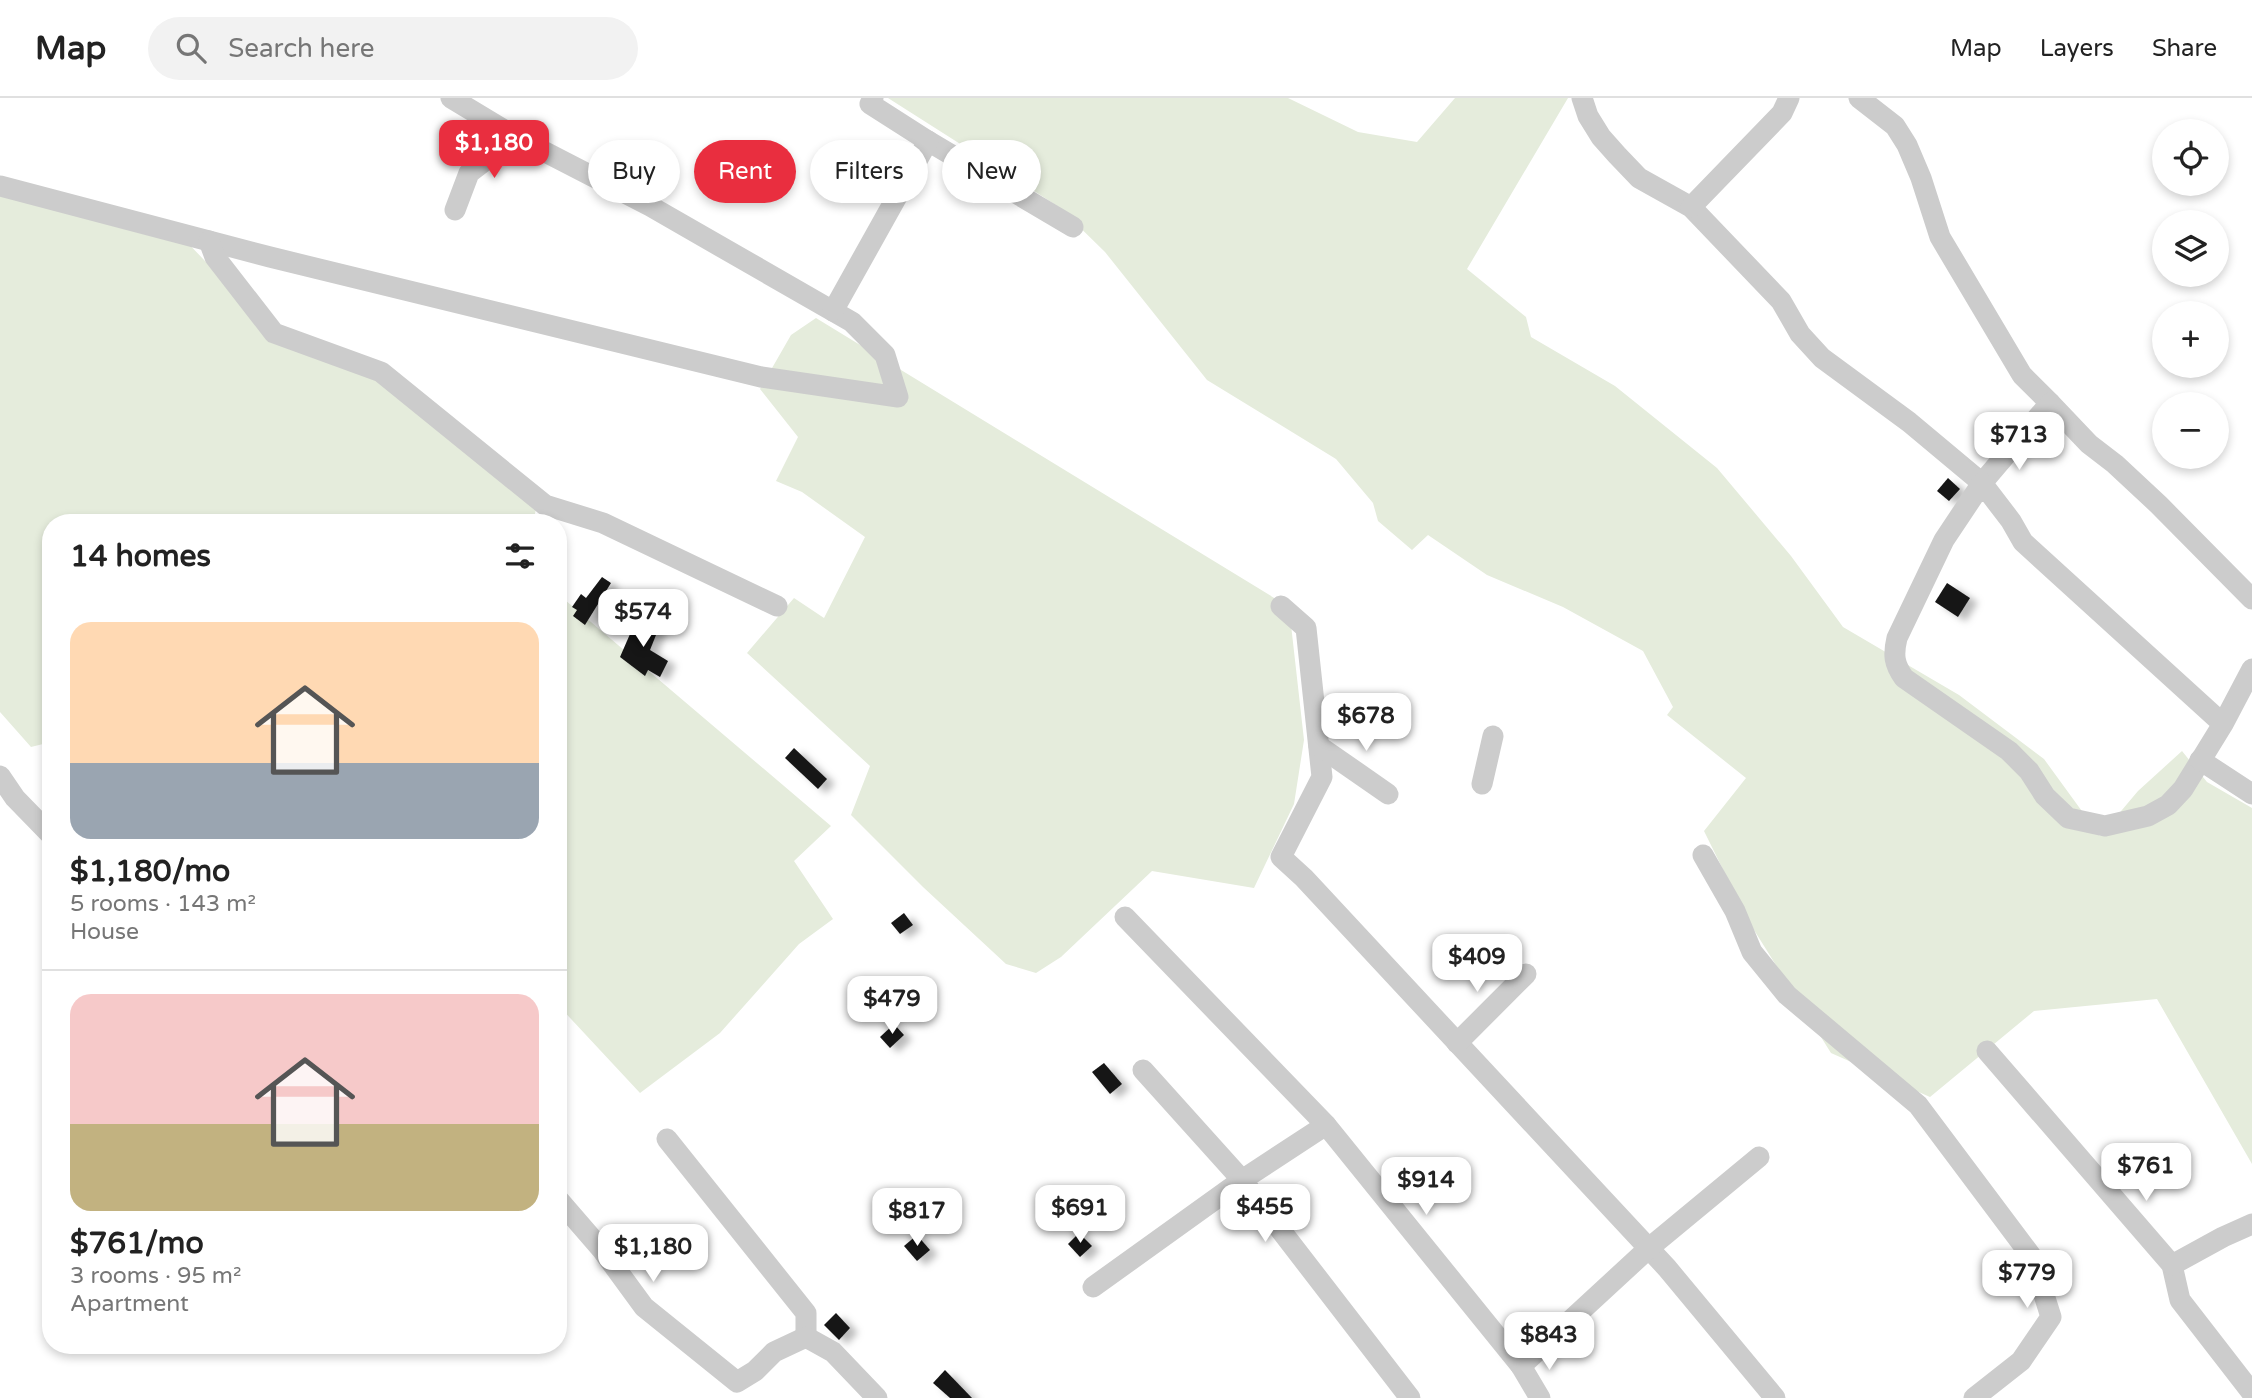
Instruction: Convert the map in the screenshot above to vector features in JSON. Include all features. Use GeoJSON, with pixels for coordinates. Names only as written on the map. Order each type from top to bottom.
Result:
{"type":"FeatureCollection","features":[{"type":"Feature","properties":{"kind":"street"},"geometry":{"type":"LineString","coordinates":[[0,186],[209,241],[761,377],[898,397],[885,355],[852,322],[650,206],[516,137],[451,98]]}},
{"type":"Feature","properties":{"kind":"street"},"geometry":{"type":"LineString","coordinates":[[873,98],[870,104],[926,140]]}},
{"type":"Feature","properties":{"kind":"street"},"geometry":{"type":"LineString","coordinates":[[1582,98],[1588,116],[1601,136],[1639,178],[1691,207],[1781,301],[1800,334],[1822,358],[1909,422],[1982,483],[2011,521],[2023,542],[2223,724]]}},
{"type":"Feature","properties":{"kind":"street"},"geometry":{"type":"LineString","coordinates":[[1691,207],[1782,113],[1790,98]]}},
{"type":"Feature","properties":{"kind":"street"},"geometry":{"type":"LineString","coordinates":[[1859,98],[1895,126],[1907,145],[1940,237],[2022,375],[2089,444],[2159,505],[2252,599]]}},
{"type":"Feature","properties":{"kind":"street"},"geometry":{"type":"LineString","coordinates":[[455,210],[470,173],[516,137]]}},
{"type":"Feature","properties":{"kind":"street"},"geometry":{"type":"LineString","coordinates":[[928,141],[1073,227]]}},
{"type":"Feature","properties":{"kind":"street"},"geometry":{"type":"LineString","coordinates":[[832,311],[893,203]]}},
{"type":"Feature","properties":{"kind":"street"},"geometry":{"type":"LineString","coordinates":[[209,241],[215,257],[274,333],[381,372],[545,505],[603,523],[777,606]]}},
{"type":"Feature","properties":{"kind":"street"},"geometry":{"type":"LineString","coordinates":[[2050,403],[1982,483],[1944,540],[1897,638],[1895,665],[1904,678],[2009,751],[2029,771],[2045,796],[2068,818],[2105,826],[2148,816],[2168,805],[2183,789],[2223,724],[2252,669]]}},
{"type":"Feature","properties":{"kind":"street"},"geometry":{"type":"LineString","coordinates":[[1280,606],[1306,628],[1322,777],[1281,857],[1304,878],[1649,1248],[1774,1398]]}},
{"type":"Feature","properties":{"kind":"street"},"geometry":{"type":"LineString","coordinates":[[1482,784],[1493,736]]}},
{"type":"Feature","properties":{"kind":"street"},"geometry":{"type":"LineString","coordinates":[[1319,746],[1388,794]]}},
{"type":"Feature","properties":{"kind":"street"},"geometry":{"type":"LineString","coordinates":[[2200,760],[2252,794]]}},
{"type":"Feature","properties":{"kind":"street"},"geometry":{"type":"LineString","coordinates":[[0,776],[15,798],[42,826]]}},
{"type":"Feature","properties":{"kind":"street"},"geometry":{"type":"LineString","coordinates":[[1703,855],[1735,911],[1752,952],[1787,995],[1918,1105],[2032,1257],[2051,1317],[2021,1361],[1973,1398]]}},
{"type":"Feature","properties":{"kind":"street"},"geometry":{"type":"LineString","coordinates":[[1125,917],[1326,1125],[1521,1366],[1540,1398]]}},
{"type":"Feature","properties":{"kind":"street"},"geometry":{"type":"LineString","coordinates":[[1457,1043],[1526,974]]}},
{"type":"Feature","properties":{"kind":"street"},"geometry":{"type":"LineString","coordinates":[[1987,1051],[2172,1265],[2180,1300],[2252,1393]]}},
{"type":"Feature","properties":{"kind":"street"},"geometry":{"type":"LineString","coordinates":[[1143,1070],[1242,1180],[1410,1398]]}},
{"type":"Feature","properties":{"kind":"street"},"geometry":{"type":"LineString","coordinates":[[1093,1287],[1242,1180],[1326,1125]]}},
{"type":"Feature","properties":{"kind":"street"},"geometry":{"type":"LineString","coordinates":[[667,1139],[806,1313],[806,1337]]}},
{"type":"Feature","properties":{"kind":"street"},"geometry":{"type":"LineString","coordinates":[[1521,1366],[1649,1248],[1759,1157]]}},
{"type":"Feature","properties":{"kind":"street"},"geometry":{"type":"LineString","coordinates":[[567,1209],[604,1251],[644,1307],[737,1382],[755,1371],[774,1352],[806,1337]]}},
{"type":"Feature","properties":{"kind":"street"},"geometry":{"type":"LineString","coordinates":[[2172,1265],[2222,1237],[2252,1224]]}},
{"type":"Feature","properties":{"kind":"street"},"geometry":{"type":"LineString","coordinates":[[806,1337],[832,1352],[877,1398]]}},
{"type":"Feature","properties":{"kind":"green space"},"geometry":{"type":"Polygon","coordinates":[[[888,98],[1288,98],[1358,132],[1417,142],[1455,98],[1568,98],[1467,269],[1526,317],[1531,337],[1615,386],[1717,468],[1791,556],[1843,627],[1959,695],[2044,759],[2100,836],[2138,791],[2182,751],[2207,782],[2252,808],[2252,1164],[2157,999],[2034,1011],[1930,1097],[1831,1053],[1749,922],[1704,831],[1746,778],[1667,715],[1673,707],[1643,651],[1563,607],[1487,575],[1428,535],[1412,550],[1378,521],[1373,503],[1336,459],[1207,380],[1105,252],[1059,207],[1041,196],[1041,140],[954,140],[888,98]]]}},
{"type":"Feature","properties":{"kind":"green space"},"geometry":{"type":"Polygon","coordinates":[[[0,189],[183,238],[274,333],[383,381],[536,509],[535,514],[42,514],[42,744],[31,747],[0,712],[0,189]]]}},
{"type":"Feature","properties":{"kind":"green space"},"geometry":{"type":"Polygon","coordinates":[[[816,318],[1289,607],[1304,740],[1294,804],[1254,888],[1152,871],[1061,957],[1036,973],[1006,964],[851,815],[870,766],[747,653],[794,598],[824,618],[865,537],[802,492],[776,481],[798,437],[760,389],[791,335],[816,318]]]}},
{"type":"Feature","properties":{"kind":"green space"},"geometry":{"type":"Polygon","coordinates":[[[567,602],[831,826],[794,861],[833,919],[799,944],[720,1033],[640,1093],[567,1015],[567,602]]]}},
{"type":"Feature","properties":{"kind":"building"},"geometry":{"type":"Polygon","coordinates":[[[1948,478],[1960,489],[1949,501],[1937,491],[1948,478]]]}},
{"type":"Feature","properties":{"kind":"building"},"geometry":{"type":"Polygon","coordinates":[[[602,577],[611,583],[585,625],[573,616],[577,610],[572,607],[581,594],[586,598],[602,577]]]}},
{"type":"Feature","properties":{"kind":"building"},"geometry":{"type":"Polygon","coordinates":[[[1947,583],[1970,598],[1958,617],[1935,602],[1947,583]]]}},
{"type":"Feature","properties":{"kind":"building"},"geometry":{"type":"Polygon","coordinates":[[[637,618],[660,625],[650,650],[668,661],[660,677],[648,670],[645,676],[620,657],[637,618]]]}},
{"type":"Feature","properties":{"kind":"building"},"geometry":{"type":"Polygon","coordinates":[[[794,748],[827,779],[818,789],[785,758],[794,748]]]}},
{"type":"Feature","properties":{"kind":"building"},"geometry":{"type":"Polygon","coordinates":[[[904,913],[913,925],[900,934],[891,923],[904,913]]]}},
{"type":"Feature","properties":{"kind":"building"},"geometry":{"type":"Polygon","coordinates":[[[894,1024],[904,1035],[890,1048],[880,1037],[894,1024]]]}},
{"type":"Feature","properties":{"kind":"building"},"geometry":{"type":"Polygon","coordinates":[[[1104,1063],[1122,1084],[1110,1094],[1092,1072],[1104,1063]]]}},
{"type":"Feature","properties":{"kind":"building"},"geometry":{"type":"Polygon","coordinates":[[[1079,1233],[1092,1246],[1080,1257],[1068,1244],[1079,1233]]]}},
{"type":"Feature","properties":{"kind":"building"},"geometry":{"type":"Polygon","coordinates":[[[917,1235],[930,1250],[917,1261],[904,1246],[917,1235]]]}},
{"type":"Feature","properties":{"kind":"building"},"geometry":{"type":"Polygon","coordinates":[[[836,1313],[850,1328],[839,1340],[824,1325],[836,1313]]]}},
{"type":"Feature","properties":{"kind":"building"},"geometry":{"type":"Polygon","coordinates":[[[945,1370],[972,1398],[950,1398],[933,1383],[945,1370]]]}}]}
